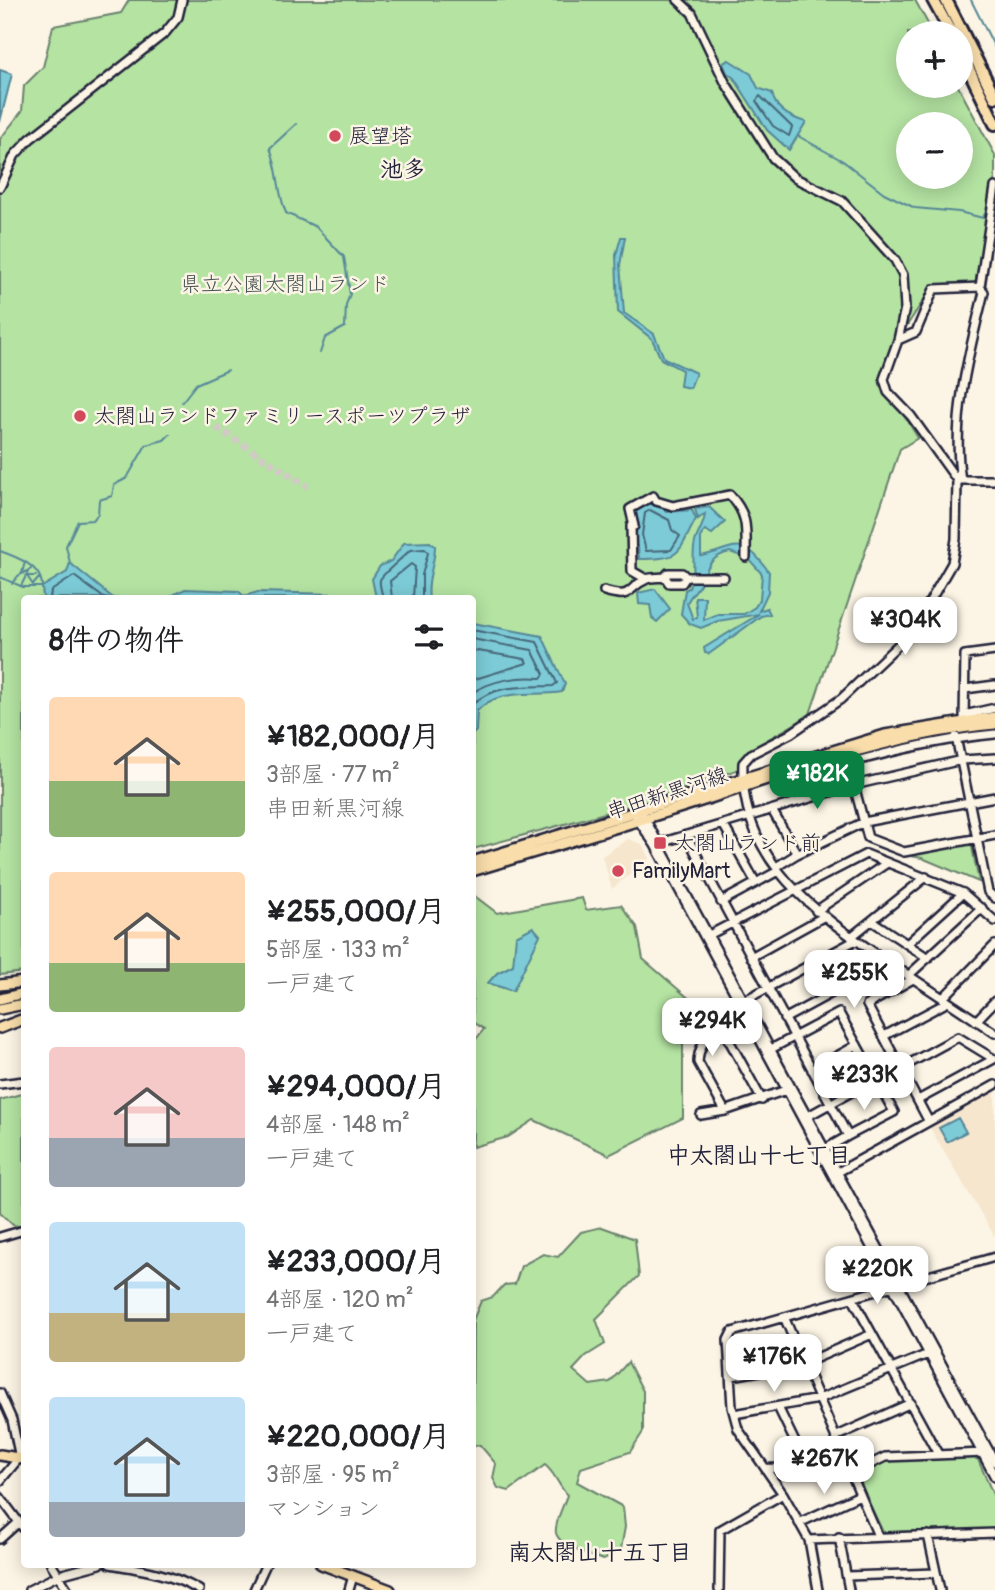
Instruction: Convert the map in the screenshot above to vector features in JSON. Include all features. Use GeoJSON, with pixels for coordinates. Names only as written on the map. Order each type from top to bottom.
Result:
{"type":"FeatureCollection","features":[{"type":"Feature","properties":{"kind":"highway"},"geometry":{"type":"LineString","coordinates":[[933,0],[944,21]]}},
{"type":"Feature","properties":{"kind":"highway"},"geometry":{"type":"LineString","coordinates":[[946,0],[995,97]]}},
{"type":"Feature","properties":{"kind":"highway"},"geometry":{"type":"LineString","coordinates":[[973,78],[995,124]]}},
{"type":"Feature","properties":{"kind":"main road","name":"串田新黒河線"},"geometry":{"type":"LineString","coordinates":[[476,870],[640,816],[742,776],[885,735],[964,717],[995,717]]}},
{"type":"Feature","properties":{"kind":"main road","name":"串田新黒河線"},"geometry":{"type":"LineString","coordinates":[[476,861],[743,787],[887,743],[995,724]]}},
{"type":"Feature","properties":{"kind":"main road"},"geometry":{"type":"LineString","coordinates":[[0,985],[21,982]]}},
{"type":"Feature","properties":{"kind":"main road"},"geometry":{"type":"LineString","coordinates":[[0,999],[21,994]]}},
{"type":"Feature","properties":{"kind":"main road"},"geometry":{"type":"LineString","coordinates":[[0,1009],[21,1005]]}},
{"type":"Feature","properties":{"kind":"main road"},"geometry":{"type":"LineString","coordinates":[[0,1028],[21,1020]]}},
{"type":"Feature","properties":{"kind":"main road"},"geometry":{"type":"LineString","coordinates":[[0,1455],[21,1456]]}},
{"type":"Feature","properties":{"kind":"main road"},"geometry":{"type":"LineString","coordinates":[[332,1568],[390,1590]]}},
{"type":"Feature","properties":{"kind":"street"},"geometry":{"type":"LineString","coordinates":[[0,187],[15,155],[30,139],[165,33],[178,18],[182,0]]}},
{"type":"Feature","properties":{"kind":"street"},"geometry":{"type":"LineString","coordinates":[[678,0],[692,13],[725,82],[774,158],[795,178],[842,201],[895,260],[905,291],[898,340],[884,379],[888,393],[911,416],[959,480]]}},
{"type":"Feature","properties":{"kind":"street"},"geometry":{"type":"LineString","coordinates":[[995,187],[980,287],[984,292],[966,362],[956,443],[959,480],[952,563],[926,608],[900,643],[841,699],[790,734],[751,754],[743,763],[742,776],[750,816],[777,869],[792,890],[823,918],[995,1033]]}},
{"type":"Feature","properties":{"kind":"street"},"geometry":{"type":"LineString","coordinates":[[898,340],[916,332],[934,289],[980,287]]}},
{"type":"Feature","properties":{"kind":"street"},"geometry":{"type":"LineString","coordinates":[[959,480],[995,480]]}},
{"type":"Feature","properties":{"kind":"street"},"geometry":{"type":"LineString","coordinates":[[646,579],[632,571],[631,526],[634,526],[630,509],[653,496],[656,502],[673,506],[730,495],[743,509],[746,557]]}},
{"type":"Feature","properties":{"kind":"street"},"geometry":{"type":"LineString","coordinates":[[604,590],[621,596],[629,594],[646,579],[665,577],[668,573],[682,573],[686,578],[724,577]]}},
{"type":"Feature","properties":{"kind":"street"},"geometry":{"type":"LineString","coordinates":[[995,651],[965,655],[964,717],[995,708]]}},
{"type":"Feature","properties":{"kind":"street"},"geometry":{"type":"LineString","coordinates":[[965,689],[995,685]]}},
{"type":"Feature","properties":{"kind":"street"},"geometry":{"type":"LineString","coordinates":[[799,777],[956,737],[995,733]]}},
{"type":"Feature","properties":{"kind":"street"},"geometry":{"type":"LineString","coordinates":[[956,737],[988,892],[995,898]]}},
{"type":"Feature","properties":{"kind":"street"},"geometry":{"type":"LineString","coordinates":[[660,843],[855,785],[962,761],[995,758]]}},
{"type":"Feature","properties":{"kind":"street"},"geometry":{"type":"LineString","coordinates":[[855,785],[867,838],[904,852],[995,835]]}},
{"type":"Feature","properties":{"kind":"street"},"geometry":{"type":"LineString","coordinates":[[721,902],[756,883],[797,854],[864,822],[995,797]]}},
{"type":"Feature","properties":{"kind":"street"},"geometry":{"type":"LineString","coordinates":[[772,810],[797,854]]}},
{"type":"Feature","properties":{"kind":"street"},"geometry":{"type":"LineString","coordinates":[[640,816],[660,843],[743,1010],[987,1453],[995,1477]]}},
{"type":"Feature","properties":{"kind":"street"},"geometry":{"type":"LineString","coordinates":[[640,816],[745,1000],[896,1286]]}},
{"type":"Feature","properties":{"kind":"street"},"geometry":{"type":"LineString","coordinates":[[723,824],[756,883]]}},
{"type":"Feature","properties":{"kind":"street"},"geometry":{"type":"LineString","coordinates":[[686,835],[848,1136]]}},
{"type":"Feature","properties":{"kind":"street"},"geometry":{"type":"LineString","coordinates":[[709,936],[792,890],[801,889],[866,854],[963,893],[995,921]]}},
{"type":"Feature","properties":{"kind":"street"},"geometry":{"type":"LineString","coordinates":[[816,911],[887,863]]}},
{"type":"Feature","properties":{"kind":"street"},"geometry":{"type":"LineString","coordinates":[[985,877],[995,875]]}},
{"type":"Feature","properties":{"kind":"street"},"geometry":{"type":"LineString","coordinates":[[745,1000],[853,939],[926,877]]}},
{"type":"Feature","properties":{"kind":"street"},"geometry":{"type":"LineString","coordinates":[[907,943],[963,893]]}},
{"type":"Feature","properties":{"kind":"street"},"geometry":{"type":"LineString","coordinates":[[928,1120],[867,1005],[911,977],[982,908]]}},
{"type":"Feature","properties":{"kind":"street"},"geometry":{"type":"LineString","coordinates":[[751,957],[823,918]]}},
{"type":"Feature","properties":{"kind":"street"},"geometry":{"type":"LineString","coordinates":[[872,921],[928,958]]}},
{"type":"Feature","properties":{"kind":"street"},"geometry":{"type":"LineString","coordinates":[[884,1036],[945,1000],[995,945]]}},
{"type":"Feature","properties":{"kind":"street"},"geometry":{"type":"LineString","coordinates":[[784,1019],[889,962]]}},
{"type":"Feature","properties":{"kind":"street"},"geometry":{"type":"LineString","coordinates":[[976,1021],[994,1004]]}},
{"type":"Feature","properties":{"kind":"street"},"geometry":{"type":"LineString","coordinates":[[725,1111],[698,1062],[702,1042],[720,1024],[743,1010]]}},
{"type":"Feature","properties":{"kind":"street"},"geometry":{"type":"LineString","coordinates":[[771,1049],[839,1013],[894,1112],[825,1149]]}},
{"type":"Feature","properties":{"kind":"street"},"geometry":{"type":"LineString","coordinates":[[720,1024],[762,1100]]}},
{"type":"Feature","properties":{"kind":"street"},"geometry":{"type":"LineString","coordinates":[[901,1068],[958,1037],[994,1059],[918,1100]]}},
{"type":"Feature","properties":{"kind":"street"},"geometry":{"type":"LineString","coordinates":[[812,1070],[857,1045]]}},
{"type":"Feature","properties":{"kind":"street"},"geometry":{"type":"LineString","coordinates":[[808,1116],[875,1079]]}},
{"type":"Feature","properties":{"kind":"street"},"geometry":{"type":"LineString","coordinates":[[0,1084],[21,1081]]}},
{"type":"Feature","properties":{"kind":"street"},"geometry":{"type":"LineString","coordinates":[[838,1172],[995,1085]]}},
{"type":"Feature","properties":{"kind":"street"},"geometry":{"type":"LineString","coordinates":[[701,1115],[725,1111],[786,1090]]}},
{"type":"Feature","properties":{"kind":"street"},"geometry":{"type":"LineString","coordinates":[[0,1237],[21,1231]]}},
{"type":"Feature","properties":{"kind":"street"},"geometry":{"type":"LineString","coordinates":[[818,1590],[816,1564],[809,1540],[783,1494],[744,1439],[734,1414],[728,1340],[732,1332],[995,1257]]}},
{"type":"Feature","properties":{"kind":"street"},"geometry":{"type":"LineString","coordinates":[[853,1299],[938,1454]]}},
{"type":"Feature","properties":{"kind":"street"},"geometry":{"type":"LineString","coordinates":[[785,1319],[878,1536]]}},
{"type":"Feature","properties":{"kind":"street"},"geometry":{"type":"LineString","coordinates":[[732,1376],[805,1363],[872,1334]]}},
{"type":"Feature","properties":{"kind":"street"},"geometry":{"type":"LineString","coordinates":[[734,1414],[819,1399],[932,1352]]}},
{"type":"Feature","properties":{"kind":"street"},"geometry":{"type":"LineString","coordinates":[[0,1393],[21,1451]]}},
{"type":"Feature","properties":{"kind":"street"},"geometry":{"type":"LineString","coordinates":[[836,1436],[911,1403]]}},
{"type":"Feature","properties":{"kind":"street"},"geometry":{"type":"LineString","coordinates":[[778,1407],[807,1467]]}},
{"type":"Feature","properties":{"kind":"street"},"geometry":{"type":"LineString","coordinates":[[765,1468],[848,1467],[859,1470],[885,1457],[938,1454],[987,1453],[995,1462]]}},
{"type":"Feature","properties":{"kind":"street"},"geometry":{"type":"LineString","coordinates":[[0,1481],[21,1458]]}},
{"type":"Feature","properties":{"kind":"street"},"geometry":{"type":"LineString","coordinates":[[719,1590],[720,1530],[783,1494]]}},
{"type":"Feature","properties":{"kind":"street"},"geometry":{"type":"LineString","coordinates":[[799,1523],[860,1495]]}},
{"type":"Feature","properties":{"kind":"street"},"geometry":{"type":"LineString","coordinates":[[0,1497],[21,1525]]}},
{"type":"Feature","properties":{"kind":"street"},"geometry":{"type":"LineString","coordinates":[[0,1539],[19,1522]]}},
{"type":"Feature","properties":{"kind":"street"},"geometry":{"type":"LineString","coordinates":[[809,1540],[995,1533]]}},
{"type":"Feature","properties":{"kind":"street"},"geometry":{"type":"LineString","coordinates":[[928,1535],[940,1590]]}},
{"type":"Feature","properties":{"kind":"street"},"geometry":{"type":"LineString","coordinates":[[839,1537],[849,1590]]}},
{"type":"Feature","properties":{"kind":"street"},"geometry":{"type":"LineString","coordinates":[[54,1568],[68,1590]]}},
{"type":"Feature","properties":{"kind":"street"},"geometry":{"type":"LineString","coordinates":[[29,1590],[59,1575],[85,1568]]}},
{"type":"Feature","properties":{"kind":"street"},"geometry":{"type":"LineString","coordinates":[[133,1568],[185,1582],[199,1590]]}},
{"type":"Feature","properties":{"kind":"street"},"geometry":{"type":"LineString","coordinates":[[254,1590],[264,1568]]}},
{"type":"Feature","properties":{"kind":"street"},"geometry":{"type":"LineString","coordinates":[[847,1576],[936,1573]]}},
{"type":"Feature","properties":{"kind":"street"},"geometry":{"type":"LineString","coordinates":[[349,1590],[353,1576]]}},
{"type":"Feature","properties":{"kind":"shaded area"},"geometry":{"type":"Polygon","coordinates":[[[628,839],[642,844],[650,858],[612,889],[602,856],[628,839]]]}},
{"type":"Feature","properties":{"kind":"shaded area"},"geometry":{"type":"Polygon","coordinates":[[[995,1091],[995,1237],[930,1128],[995,1091]]]}},
{"type":"Feature","properties":{"kind":"green space","name":"県立公園太閤山ランド"},"geometry":{"type":"Polygon","coordinates":[[[129,0],[915,0],[926,21],[896,21],[896,98],[964,98],[972,112],[896,112],[896,189],[973,189],[973,114],[995,155],[995,178],[975,285],[933,286],[902,333],[896,337],[880,376],[918,438],[900,449],[810,714],[747,754],[739,761],[739,769],[649,801],[476,848],[476,595],[21,595],[21,972],[0,975],[0,139],[22,111],[24,86],[43,67],[53,26],[121,13],[129,0]]]}},
{"type":"Feature","properties":{"kind":"green space"},"geometry":{"type":"Polygon","coordinates":[[[971,842],[979,882],[922,858],[905,855],[971,842]]]}},
{"type":"Feature","properties":{"kind":"green space"},"geometry":{"type":"Polygon","coordinates":[[[476,897],[497,913],[582,898],[586,910],[621,905],[637,927],[643,959],[700,1008],[683,1040],[683,1118],[609,1155],[534,1120],[508,1137],[476,1146],[476,1039],[484,1029],[476,1024],[476,897]],[[513,965],[497,973],[488,983],[513,991],[513,965]]]}},
{"type":"Feature","properties":{"kind":"green space"},"geometry":{"type":"Polygon","coordinates":[[[21,1094],[21,1226],[13,1225],[0,1213],[0,1100],[21,1094]]]}},
{"type":"Feature","properties":{"kind":"green space"},"geometry":{"type":"Polygon","coordinates":[[[602,1227],[635,1239],[639,1276],[596,1319],[605,1344],[586,1356],[573,1370],[590,1385],[610,1382],[628,1362],[643,1391],[643,1432],[630,1452],[581,1468],[577,1482],[623,1507],[625,1527],[621,1549],[604,1560],[577,1550],[558,1538],[556,1524],[567,1495],[545,1465],[509,1491],[498,1488],[493,1478],[496,1464],[480,1445],[476,1445],[476,1313],[481,1301],[493,1297],[504,1285],[515,1284],[521,1266],[543,1254],[558,1257],[581,1232],[602,1227]]]}},
{"type":"Feature","properties":{"kind":"green space"},"geometry":{"type":"Polygon","coordinates":[[[977,1457],[995,1499],[995,1530],[883,1532],[856,1476],[887,1460],[977,1457]]]}},
{"type":"Feature","properties":{"kind":"water"},"geometry":{"type":"Polygon","coordinates":[[[729,60],[751,74],[758,88],[772,93],[776,104],[784,112],[806,122],[789,150],[767,130],[734,78],[727,73],[723,63],[729,60]]]}},
{"type":"Feature","properties":{"kind":"water"},"geometry":{"type":"Polygon","coordinates":[[[0,70],[12,74],[0,122],[0,70]]]}},
{"type":"Feature","properties":{"kind":"water"},"geometry":{"type":"Polygon","coordinates":[[[621,237],[625,237],[620,265],[624,313],[654,334],[664,358],[696,373],[690,388],[680,386],[682,370],[661,359],[652,339],[618,312],[616,255],[621,237]]]}},
{"type":"Feature","properties":{"kind":"water"},"geometry":{"type":"Polygon","coordinates":[[[651,500],[668,512],[692,510],[696,519],[677,552],[664,558],[639,559],[638,547],[635,545],[635,528],[638,527],[636,509],[651,500]]]}},
{"type":"Feature","properties":{"kind":"water"},"geometry":{"type":"Polygon","coordinates":[[[709,507],[725,522],[712,534],[705,530],[701,536],[701,556],[738,546],[751,552],[769,572],[768,592],[759,611],[767,608],[770,614],[761,616],[709,654],[705,653],[704,648],[759,614],[718,621],[701,628],[690,624],[681,614],[685,590],[689,588],[693,576],[695,542],[705,514],[698,519],[695,509],[709,507]],[[730,552],[713,560],[687,603],[693,619],[697,617],[695,597],[705,597],[704,620],[718,614],[744,614],[755,607],[760,599],[762,574],[749,559],[730,552]]]}},
{"type":"Feature","properties":{"kind":"water"},"geometry":{"type":"Polygon","coordinates":[[[430,542],[435,546],[429,595],[375,595],[372,579],[380,566],[391,561],[404,543],[430,542]]]}},
{"type":"Feature","properties":{"kind":"water"},"geometry":{"type":"Polygon","coordinates":[[[70,563],[109,595],[43,595],[42,587],[67,572],[70,563]]]}},
{"type":"Feature","properties":{"kind":"water"},"geometry":{"type":"Polygon","coordinates":[[[185,589],[238,591],[243,595],[173,595],[185,589]]]}},
{"type":"Feature","properties":{"kind":"water"},"geometry":{"type":"Polygon","coordinates":[[[655,589],[670,609],[657,622],[652,618],[650,605],[639,604],[638,593],[655,589]]]}},
{"type":"Feature","properties":{"kind":"water"},"geometry":{"type":"Polygon","coordinates":[[[258,592],[337,595],[248,595],[258,592]]]}},
{"type":"Feature","properties":{"kind":"water"},"geometry":{"type":"Polygon","coordinates":[[[476,624],[542,636],[565,684],[562,692],[506,696],[486,703],[477,711],[476,731],[476,624]]]}},
{"type":"Feature","properties":{"kind":"water"},"geometry":{"type":"Polygon","coordinates":[[[533,927],[540,935],[513,991],[488,983],[497,973],[513,965],[516,936],[533,927]]]}},
{"type":"Feature","properties":{"kind":"water"},"geometry":{"type":"Polygon","coordinates":[[[958,1118],[966,1132],[947,1142],[939,1128],[958,1118]]]}},
{"type":"Feature","properties":{"kind":"waterway"},"geometry":{"type":"LineString","coordinates":[[971,0],[995,48]]}},
{"type":"Feature","properties":{"kind":"waterway"},"geometry":{"type":"LineString","coordinates":[[296,124],[270,148],[283,205],[286,213],[316,227],[344,257],[350,294],[346,305],[345,327],[325,338],[320,353]]}},
{"type":"Feature","properties":{"kind":"waterway"},"geometry":{"type":"LineString","coordinates":[[798,136],[843,161],[884,193],[915,208],[959,212],[983,218],[989,205]]}},
{"type":"Feature","properties":{"kind":"waterway"},"geometry":{"type":"LineString","coordinates":[[182,402],[196,384],[228,370]]}},
{"type":"Feature","properties":{"kind":"waterway"},"geometry":{"type":"LineString","coordinates":[[70,563],[66,546],[78,521],[93,520],[98,514],[99,500],[112,496],[114,485],[127,478],[146,445],[164,440],[170,434]]}},
{"type":"Feature","properties":{"kind":"waterway"},"geometry":{"type":"LineString","coordinates":[[0,551],[21,559],[33,568],[38,573],[42,587],[23,587],[0,577]]}},
{"type":"Feature","properties":{"kind":"waterway"},"geometry":{"type":"LineString","coordinates":[[22,573],[25,562]]}},
{"type":"Feature","properties":{"kind":"waterway"},"geometry":{"type":"LineString","coordinates":[[12,584],[18,576],[31,569]]}},
{"type":"Feature","properties":{"kind":"waterway"},"geometry":{"type":"LineString","coordinates":[[21,586],[28,572]]}},
{"type":"Feature","properties":{"kind":"waterway"},"geometry":{"type":"LineString","coordinates":[[36,576],[27,576],[33,585],[39,578]]}},
{"type":"Feature","properties":{"kind":"tunnel"},"geometry":{"type":"LineString","coordinates":[[216,427],[308,487]]}},
{"type":"Feature","properties":{"kind":"place","name":"展望塔"},"geometry":{"type":"Point","coordinates":[335,136]}},
{"type":"Feature","properties":{"kind":"place","name":"太閤山ランドファミリースポーツプラザ"},"geometry":{"type":"Point","coordinates":[80,416]}},
{"type":"Feature","properties":{"kind":"place","name":"太閤山ランド前"},"geometry":{"type":"Point","coordinates":[660,843]}},
{"type":"Feature","properties":{"kind":"place","name":"FamilyMart"},"geometry":{"type":"Point","coordinates":[618,871]}},
{"type":"Feature","properties":{"kind":"district","name":"池多"},"geometry":{"type":"Point","coordinates":[403,169]}},
{"type":"Feature","properties":{"kind":"district","name":"中太閤山十七丁目"},"geometry":{"type":"Point","coordinates":[759,1155]}},
{"type":"Feature","properties":{"kind":"district","name":"南太閤山十五丁目"},"geometry":{"type":"Point","coordinates":[600,1552]}}]}
